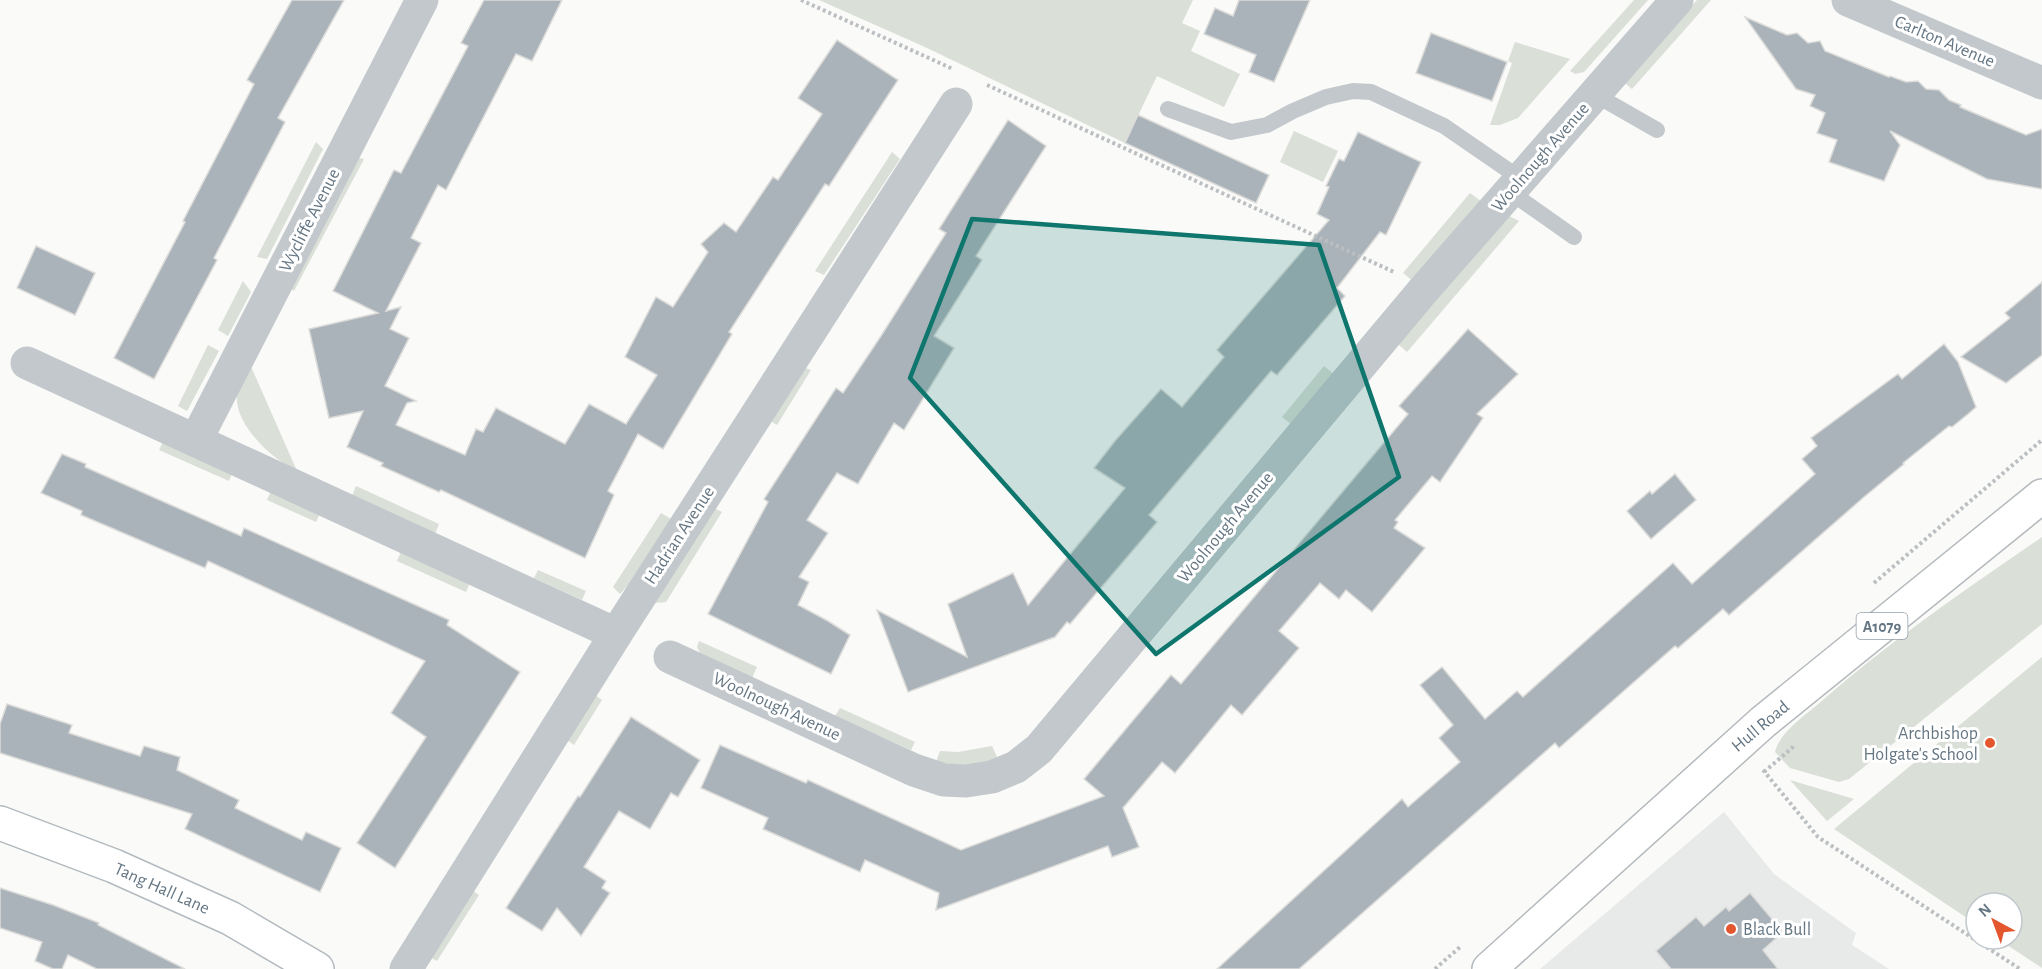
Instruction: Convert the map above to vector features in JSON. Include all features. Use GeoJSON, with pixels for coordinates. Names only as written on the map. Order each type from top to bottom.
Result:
{"type":"FeatureCollection","features":[{"type":"Feature","properties":{"kind":"main road","name":"Hull Road"},"geometry":{"type":"LineString","coordinates":[[1489,969],[1763,722],[2036,504]]}},
{"type":"Feature","properties":{"kind":"main road","name":"Tang Hall Lane"},"geometry":{"type":"LineString","coordinates":[[0,823],[114,866],[230,918],[317,969]]}},
{"type":"Feature","properties":{"kind":"street","name":"Wycliffe Avenue"},"geometry":{"type":"LineString","coordinates":[[196,440],[422,0]]}},
{"type":"Feature","properties":{"kind":"street","name":"Woolnough Avenue"},"geometry":{"type":"LineString","coordinates":[[670,657],[914,770],[944,780],[966,781],[992,777],[1016,767],[1039,749],[1421,293],[1677,0]]}},
{"type":"Feature","properties":{"kind":"street","name":"Carlton Avenue"},"geometry":{"type":"LineString","coordinates":[[1848,0],[2042,83]]}},
{"type":"Feature","properties":{"kind":"street","name":"Hadrian Avenue"},"geometry":{"type":"LineString","coordinates":[[406,969],[960,89]]}},
{"type":"Feature","properties":{"kind":"street"},"geometry":{"type":"LineString","coordinates":[[27,363],[616,634]]}},
{"type":"Feature","properties":{"kind":"lane"},"geometry":{"type":"LineString","coordinates":[[1168,109],[1231,132],[1267,125],[1326,97],[1353,91],[1371,92],[1444,126],[1574,237]]}},
{"type":"Feature","properties":{"kind":"lane"},"geometry":{"type":"LineString","coordinates":[[1594,94],[1658,130]]}},
{"type":"Feature","properties":{"kind":"path"},"geometry":{"type":"LineString","coordinates":[[801,0],[960,89]]}},
{"type":"Feature","properties":{"kind":"path"},"geometry":{"type":"LineString","coordinates":[[982,83],[1395,273],[1421,293]]}},
{"type":"Feature","properties":{"kind":"path"},"geometry":{"type":"LineString","coordinates":[[1872,585],[2042,440]]}},
{"type":"Feature","properties":{"kind":"path"},"geometry":{"type":"LineString","coordinates":[[1764,772],[1818,837],[2020,969]]}},
{"type":"Feature","properties":{"kind":"highlighted area"},"geometry":{"type":"Polygon","coordinates":[[[972,219],[1319,245],[1399,477],[1156,654],[910,378],[972,219]]]}},
{"type":"Feature","properties":{"kind":"shaded area"},"geometry":{"type":"Polygon","coordinates":[[[819,0],[1193,0],[1182,23],[1200,31],[1191,51],[1240,74],[1224,107],[1157,76],[1125,143],[925,47],[819,0]]]}},
{"type":"Feature","properties":{"kind":"shaded area"},"geometry":{"type":"Polygon","coordinates":[[[1634,0],[1648,0],[1584,72],[1575,74],[1570,71],[1634,0]]]}},
{"type":"Feature","properties":{"kind":"shaded area"},"geometry":{"type":"Polygon","coordinates":[[[1697,0],[1711,0],[1632,89],[1625,83],[1697,0]]]}},
{"type":"Feature","properties":{"kind":"shaded area"},"geometry":{"type":"Polygon","coordinates":[[[1515,42],[1570,59],[1518,118],[1500,125],[1490,125],[1512,63],[1508,61],[1515,42]]]}},
{"type":"Feature","properties":{"kind":"shaded area"},"geometry":{"type":"Polygon","coordinates":[[[1294,131],[1338,151],[1323,182],[1280,162],[1294,131]]]}},
{"type":"Feature","properties":{"kind":"shaded area"},"geometry":{"type":"Polygon","coordinates":[[[316,142],[323,149],[267,259],[257,257],[316,142]]]}},
{"type":"Feature","properties":{"kind":"shaded area"},"geometry":{"type":"Polygon","coordinates":[[[892,152],[900,159],[824,275],[815,271],[892,152]]]}},
{"type":"Feature","properties":{"kind":"shaded area"},"geometry":{"type":"Polygon","coordinates":[[[354,157],[364,159],[294,291],[287,286],[354,157]]]}},
{"type":"Feature","properties":{"kind":"shaded area"},"geometry":{"type":"Polygon","coordinates":[[[1470,193],[1482,202],[1414,282],[1403,273],[1470,193]]]}},
{"type":"Feature","properties":{"kind":"shaded area"},"geometry":{"type":"Polygon","coordinates":[[[1509,216],[1519,221],[1407,352],[1398,344],[1509,216]]]}},
{"type":"Feature","properties":{"kind":"shaded area"},"geometry":{"type":"Polygon","coordinates":[[[243,281],[251,292],[228,336],[218,330],[243,281]]]}},
{"type":"Feature","properties":{"kind":"shaded area"},"geometry":{"type":"Polygon","coordinates":[[[208,345],[219,351],[187,411],[178,406],[208,345]]]}},
{"type":"Feature","properties":{"kind":"shaded area"},"geometry":{"type":"Polygon","coordinates":[[[249,362],[297,471],[266,449],[241,417],[237,405],[237,393],[249,362]]]}},
{"type":"Feature","properties":{"kind":"shaded area"},"geometry":{"type":"Polygon","coordinates":[[[800,366],[811,370],[777,425],[767,419],[800,366]]]}},
{"type":"Feature","properties":{"kind":"shaded area"},"geometry":{"type":"Polygon","coordinates":[[[1324,366],[1334,374],[1292,425],[1282,417],[1324,366]]]}},
{"type":"Feature","properties":{"kind":"shaded area"},"geometry":{"type":"Polygon","coordinates":[[[164,440],[233,471],[229,481],[159,450],[164,440]]]}},
{"type":"Feature","properties":{"kind":"shaded area"},"geometry":{"type":"Polygon","coordinates":[[[356,486],[439,524],[435,534],[352,496],[356,486]]]}},
{"type":"Feature","properties":{"kind":"shaded area"},"geometry":{"type":"Polygon","coordinates":[[[271,491],[320,513],[316,522],[267,500],[271,491]]]}},
{"type":"Feature","properties":{"kind":"shaded area"},"geometry":{"type":"Polygon","coordinates":[[[712,507],[722,512],[666,602],[654,603],[712,507]]]}},
{"type":"Feature","properties":{"kind":"shaded area"},"geometry":{"type":"Polygon","coordinates":[[[661,513],[671,519],[620,594],[613,587],[661,513]]]}},
{"type":"Feature","properties":{"kind":"shaded area"},"geometry":{"type":"Polygon","coordinates":[[[2042,537],[2042,624],[1849,779],[1839,782],[1790,768],[1775,752],[1782,738],[1792,726],[1871,660],[2042,537]]]}},
{"type":"Feature","properties":{"kind":"shaded area"},"geometry":{"type":"Polygon","coordinates":[[[402,549],[471,580],[466,592],[397,561],[402,549]]]}},
{"type":"Feature","properties":{"kind":"shaded area"},"geometry":{"type":"Polygon","coordinates":[[[538,570],[586,591],[582,600],[534,578],[538,570]]]}},
{"type":"Feature","properties":{"kind":"shaded area"},"geometry":{"type":"Polygon","coordinates":[[[699,641],[757,667],[752,678],[701,655],[697,647],[699,641]]]}},
{"type":"Feature","properties":{"kind":"shaded area","name":"Archbishop Holgate's School"},"geometry":{"type":"Polygon","coordinates":[[[2042,657],[2042,968],[2016,951],[2024,951],[2024,891],[1964,891],[1964,916],[1834,829],[2042,657]]]}},
{"type":"Feature","properties":{"kind":"shaded area"},"geometry":{"type":"Polygon","coordinates":[[[592,693],[602,700],[574,745],[564,738],[592,693]]]}},
{"type":"Feature","properties":{"kind":"shaded area"},"geometry":{"type":"Polygon","coordinates":[[[840,708],[915,742],[911,750],[835,716],[840,708]]]}},
{"type":"Feature","properties":{"kind":"shaded area"},"geometry":{"type":"Polygon","coordinates":[[[992,746],[998,759],[967,765],[936,762],[940,751],[958,752],[992,746]]]}},
{"type":"Feature","properties":{"kind":"shaded area"},"geometry":{"type":"Polygon","coordinates":[[[1790,780],[1854,799],[1827,821],[1790,780]]]}},
{"type":"Feature","properties":{"kind":"shaded area"},"geometry":{"type":"Polygon","coordinates":[[[1724,812],[1774,874],[1856,933],[1852,945],[1889,969],[1540,969],[1724,812]]]}},
{"type":"Feature","properties":{"kind":"shaded area"},"geometry":{"type":"Polygon","coordinates":[[[469,888],[479,895],[437,961],[426,955],[469,888]]]}},
{"type":"Feature","properties":{"kind":"building"},"geometry":{"type":"Polygon","coordinates":[[[292,0],[344,0],[278,118],[285,122],[214,258],[217,260],[154,379],[114,358],[254,84],[247,80],[292,0]]]}},
{"type":"Feature","properties":{"kind":"building"},"geometry":{"type":"Polygon","coordinates":[[[484,0],[562,0],[532,61],[516,54],[446,190],[438,185],[411,238],[421,243],[386,311],[401,307],[390,329],[409,338],[385,386],[416,401],[407,403],[396,425],[465,455],[476,429],[483,432],[496,408],[565,444],[589,404],[626,424],[657,375],[625,357],[656,297],[673,307],[708,252],[701,244],[724,223],[736,232],[773,177],[778,180],[822,114],[798,98],[837,40],[898,80],[829,186],[825,184],[729,332],[732,334],[663,449],[638,434],[608,491],[614,495],[585,558],[441,490],[439,492],[381,466],[383,463],[347,447],[363,411],[329,418],[309,329],[378,313],[333,291],[394,170],[401,173],[468,46],[461,43],[484,0]]]}},
{"type":"Feature","properties":{"kind":"building"},"geometry":{"type":"Polygon","coordinates":[[[1239,0],[1310,0],[1274,82],[1249,72],[1256,55],[1204,34],[1215,8],[1233,16],[1239,0]]]}},
{"type":"Feature","properties":{"kind":"building"},"geometry":{"type":"Polygon","coordinates":[[[1745,17],[1787,35],[1797,33],[1808,43],[1820,41],[1825,51],[1889,77],[1906,82],[1918,81],[1926,89],[1939,90],[1949,100],[1961,105],[1960,107],[2026,135],[2042,129],[2042,189],[1987,179],[1890,131],[1900,145],[1884,181],[1829,162],[1837,140],[1817,133],[1825,113],[1810,106],[1815,95],[1796,89],[1745,17]]]}},
{"type":"Feature","properties":{"kind":"building"},"geometry":{"type":"Polygon","coordinates":[[[1431,33],[1507,62],[1492,101],[1416,73],[1431,33]]]}},
{"type":"Feature","properties":{"kind":"building"},"geometry":{"type":"Polygon","coordinates":[[[1138,115],[1269,175],[1256,203],[1125,143],[1138,115]]]}},
{"type":"Feature","properties":{"kind":"building"},"geometry":{"type":"Polygon","coordinates":[[[1008,120],[1046,146],[976,256],[982,260],[934,336],[954,348],[904,430],[894,423],[858,484],[837,473],[807,520],[828,533],[799,577],[809,582],[798,605],[850,635],[831,674],[708,614],[768,502],[764,499],[836,388],[843,393],[881,336],[946,233],[939,229],[1008,120]]]}},
{"type":"Feature","properties":{"kind":"building"},"geometry":{"type":"Polygon","coordinates":[[[1358,132],[1421,162],[1386,235],[1380,232],[1337,288],[1345,296],[1277,375],[1271,371],[1149,515],[1157,522],[1070,624],[1067,622],[1055,637],[908,692],[877,610],[967,657],[948,604],[1013,573],[1028,605],[1125,488],[1094,468],[1115,441],[1161,389],[1182,407],[1224,357],[1217,350],[1329,220],[1317,214],[1329,187],[1326,186],[1339,159],[1344,161],[1358,132]]]}},
{"type":"Feature","properties":{"kind":"building"},"geometry":{"type":"Polygon","coordinates":[[[36,246],[95,273],[75,315],[17,288],[36,246]]]}},
{"type":"Feature","properties":{"kind":"building"},"geometry":{"type":"Polygon","coordinates":[[[2042,282],[2042,355],[2006,383],[1961,357],[2010,318],[2005,313],[2042,282]]]}},
{"type":"Feature","properties":{"kind":"building"},"geometry":{"type":"Polygon","coordinates":[[[1468,329],[1518,374],[1477,414],[1483,418],[1440,482],[1432,476],[1395,520],[1398,522],[1394,528],[1425,548],[1372,612],[1346,590],[1339,599],[1320,583],[1279,631],[1299,648],[1242,715],[1231,705],[1175,773],[1162,762],[1123,808],[1139,847],[1112,857],[1108,846],[936,910],[939,893],[865,860],[860,872],[763,829],[768,818],[701,788],[720,745],[806,783],[808,780],[961,850],[1104,796],[1084,779],[1171,675],[1181,684],[1408,414],[1399,406],[1468,329]]]}},
{"type":"Feature","properties":{"kind":"building"},"geometry":{"type":"Polygon","coordinates":[[[1944,344],[1958,362],[1976,407],[1968,414],[1952,427],[1949,426],[1903,463],[1729,615],[1723,609],[1678,648],[1675,646],[1559,748],[1555,743],[1299,969],[1217,969],[1402,799],[1408,807],[1460,762],[1439,738],[1453,725],[1420,685],[1442,667],[1485,719],[1517,691],[1523,697],[1673,563],[1692,584],[1815,474],[1802,459],[1817,446],[1811,438],[1898,374],[1902,379],[1944,344]]]}},
{"type":"Feature","properties":{"kind":"building"},"geometry":{"type":"Polygon","coordinates":[[[62,454],[86,464],[85,467],[241,536],[244,528],[449,620],[447,625],[520,672],[395,868],[357,843],[426,737],[391,713],[425,661],[208,561],[205,568],[81,515],[82,511],[41,493],[62,454]]]}},
{"type":"Feature","properties":{"kind":"building"},"geometry":{"type":"Polygon","coordinates":[[[1675,474],[1696,500],[1651,539],[1627,511],[1675,474]]]}},
{"type":"Feature","properties":{"kind":"building"},"geometry":{"type":"Polygon","coordinates":[[[7,704],[72,725],[69,733],[140,756],[144,746],[180,757],[177,770],[239,800],[235,808],[302,840],[306,832],[341,848],[320,892],[185,829],[192,814],[0,753],[0,724],[7,704]]]}},
{"type":"Feature","properties":{"kind":"building"},"geometry":{"type":"Polygon","coordinates":[[[631,717],[700,760],[678,797],[671,793],[650,829],[619,811],[584,867],[606,881],[602,888],[610,893],[581,936],[557,908],[542,931],[506,908],[631,717]]]}},
{"type":"Feature","properties":{"kind":"building"},"geometry":{"type":"Polygon","coordinates":[[[0,888],[99,923],[98,925],[185,969],[97,969],[68,955],[62,969],[53,969],[35,961],[42,942],[0,928],[0,888]]]}},
{"type":"Feature","properties":{"kind":"building","name":"Black Bull"},"geometry":{"type":"Polygon","coordinates":[[[1750,893],[1783,932],[1763,950],[1778,969],[1671,969],[1656,951],[1696,917],[1704,926],[1726,907],[1729,911],[1750,893]]]}},
{"type":"Feature","properties":{"kind":"place","name":"Archbishop Holgate's School"},"geometry":{"type":"Point","coordinates":[1990,743]}},
{"type":"Feature","properties":{"kind":"place","name":"Black Bull"},"geometry":{"type":"Point","coordinates":[1731,929]}}]}
